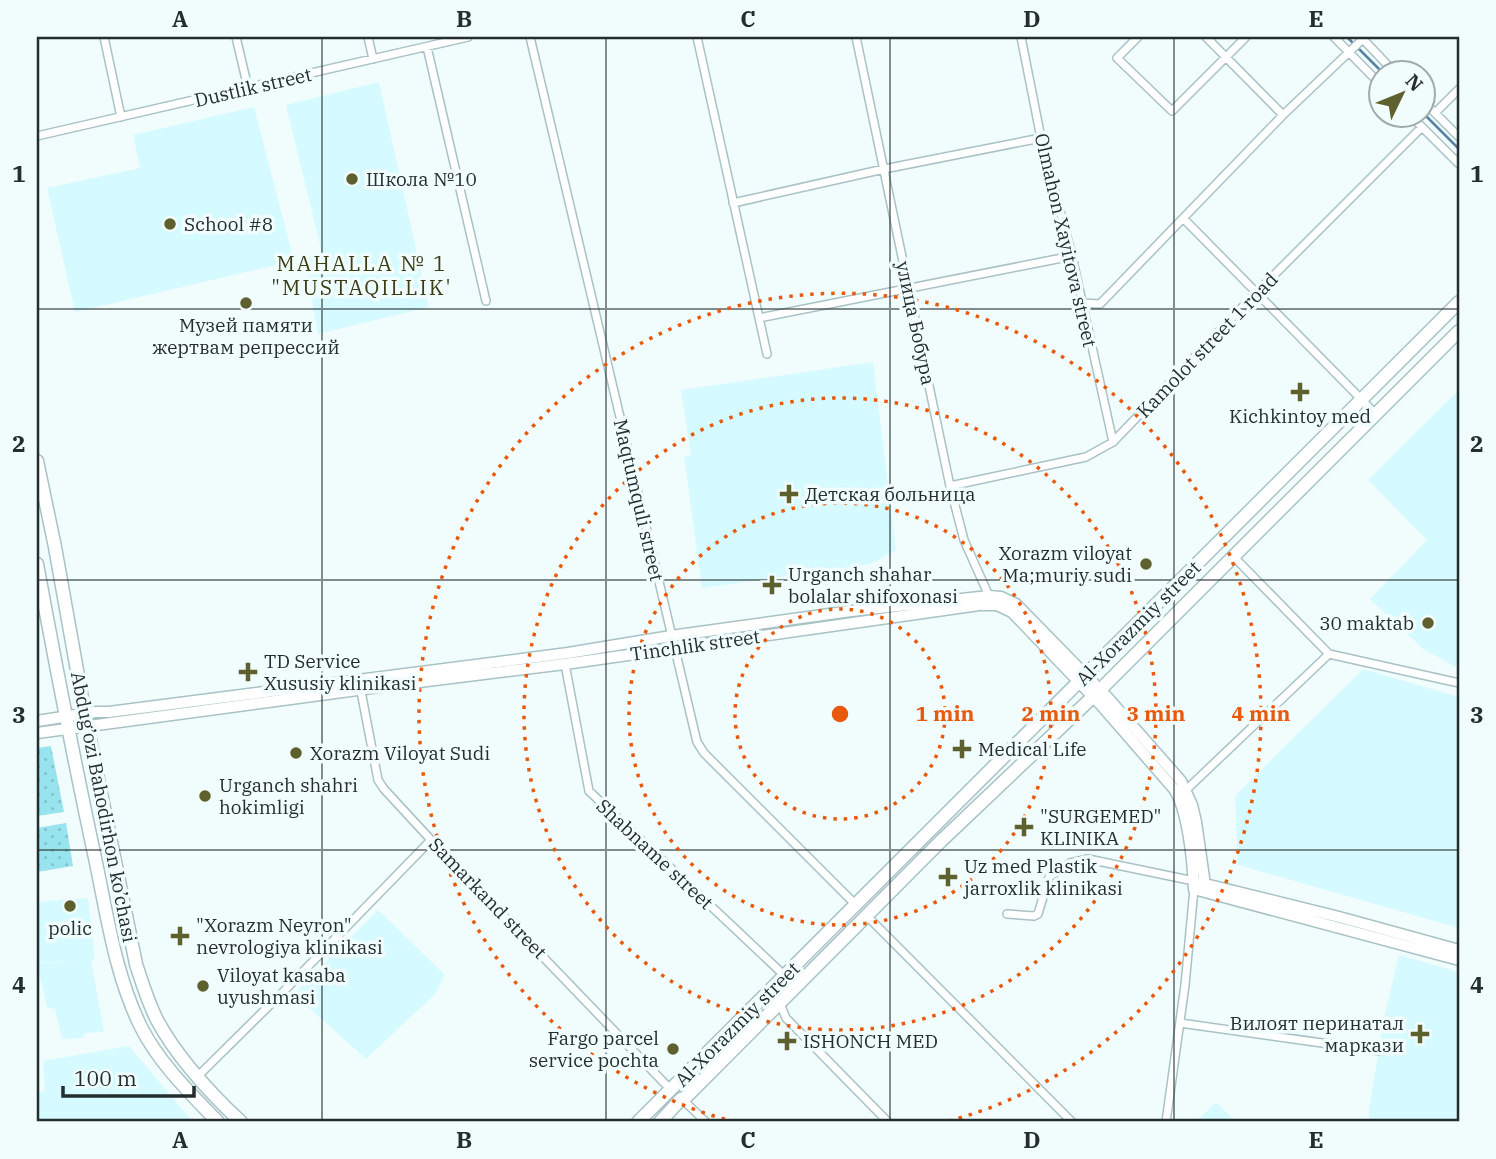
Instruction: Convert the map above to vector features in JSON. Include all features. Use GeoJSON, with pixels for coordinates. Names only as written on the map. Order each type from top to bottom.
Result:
{"type":"FeatureCollection","features":[{"type":"Feature","properties":{"kind":"main road","name":"Al-Xorazmiy street"},"geometry":{"type":"LineString","coordinates":[[638,1122],[676,1094],[785,976],[1459,302]]}},
{"type":"Feature","properties":{"kind":"main road","name":"Al-Xorazmiy street"},"geometry":{"type":"LineString","coordinates":[[676,1094],[686,1097],[866,915],[1096,693],[1459,331]]}},
{"type":"Feature","properties":{"kind":"main road","name":"Abdug’ozi Bahodirhon ko’chasi"},"geometry":{"type":"LineString","coordinates":[[37,461],[136,964],[145,993],[176,1051],[234,1120]]}},
{"type":"Feature","properties":{"kind":"main road","name":"Abdug’ozi Bahodirhon ko’chasi"},"geometry":{"type":"LineString","coordinates":[[37,564],[66,723],[118,969],[141,1028],[185,1088],[218,1122]]}},
{"type":"Feature","properties":{"kind":"main road","name":"Tinchlik street"},"geometry":{"type":"LineString","coordinates":[[360,684],[565,664],[1001,597],[1016,604],[1096,693],[1174,772],[1186,790],[1196,822],[1200,887]]}},
{"type":"Feature","properties":{"kind":"main road","name":"Tinchlik street"},"geometry":{"type":"LineString","coordinates":[[66,723],[360,684],[851,611],[989,600]]}},
{"type":"Feature","properties":{"kind":"main road","name":"Tinchlik street"},"geometry":{"type":"LineString","coordinates":[[1096,693],[1179,796],[1200,887]]}},
{"type":"Feature","properties":{"kind":"main road"},"geometry":{"type":"LineString","coordinates":[[37,721],[66,723]]}},
{"type":"Feature","properties":{"kind":"main road"},"geometry":{"type":"LineString","coordinates":[[37,733],[66,723]]}},
{"type":"Feature","properties":{"kind":"main road"},"geometry":{"type":"LineString","coordinates":[[1200,887],[1339,917],[1459,950]]}},
{"type":"Feature","properties":{"kind":"main road"},"geometry":{"type":"LineString","coordinates":[[1200,887],[1459,960]]}},
{"type":"Feature","properties":{"kind":"main road"},"geometry":{"type":"LineString","coordinates":[[660,1122],[676,1094]]}},
{"type":"Feature","properties":{"kind":"street"},"geometry":{"type":"LineString","coordinates":[[104,37],[121,117]]}},
{"type":"Feature","properties":{"kind":"street"},"geometry":{"type":"LineString","coordinates":[[236,37],[248,88]]}},
{"type":"Feature","properties":{"kind":"street"},"geometry":{"type":"LineString","coordinates":[[368,37],[373,59]]}},
{"type":"Feature","properties":{"kind":"street","name":"Dustlik street"},"geometry":{"type":"LineString","coordinates":[[37,136],[468,37]]}},
{"type":"Feature","properties":{"kind":"street","name":"Maqtumquli street"},"geometry":{"type":"LineString","coordinates":[[532,37],[694,735],[701,749],[856,905]]}},
{"type":"Feature","properties":{"kind":"street"},"geometry":{"type":"LineString","coordinates":[[697,37],[767,354]]}},
{"type":"Feature","properties":{"kind":"street","name":"улица Бобура"},"geometry":{"type":"LineString","coordinates":[[856,37],[950,486],[964,540],[989,600]]}},
{"type":"Feature","properties":{"kind":"street","name":"Olmahon Xayitova street"},"geometry":{"type":"LineString","coordinates":[[1021,37],[1041,138],[1072,256],[1113,442]]}},
{"type":"Feature","properties":{"kind":"street"},"geometry":{"type":"LineString","coordinates":[[1138,37],[1117,58],[1172,111],[1246,37]]}},
{"type":"Feature","properties":{"kind":"street"},"geometry":{"type":"LineString","coordinates":[[1206,37],[1283,116]]}},
{"type":"Feature","properties":{"kind":"street"},"geometry":{"type":"LineString","coordinates":[[1334,37],[1366,69]]}},
{"type":"Feature","properties":{"kind":"street"},"geometry":{"type":"LineString","coordinates":[[1082,303],[1100,304],[1363,37],[1384,60]]}},
{"type":"Feature","properties":{"kind":"street"},"geometry":{"type":"LineString","coordinates":[[427,47],[486,301]]}},
{"type":"Feature","properties":{"kind":"street"},"geometry":{"type":"LineString","coordinates":[[1436,112],[1459,89]]}},
{"type":"Feature","properties":{"kind":"street"},"geometry":{"type":"LineString","coordinates":[[1436,114],[1459,137]]}},
{"type":"Feature","properties":{"kind":"street","name":"Kamolot street 1 road"},"geometry":{"type":"LineString","coordinates":[[950,486],[1086,457],[1113,442],[1256,293],[1419,130]]}},
{"type":"Feature","properties":{"kind":"street"},"geometry":{"type":"LineString","coordinates":[[1425,130],[1459,164]]}},
{"type":"Feature","properties":{"kind":"street"},"geometry":{"type":"LineString","coordinates":[[733,203],[1041,138]]}},
{"type":"Feature","properties":{"kind":"street"},"geometry":{"type":"LineString","coordinates":[[1184,219],[1376,415]]}},
{"type":"Feature","properties":{"kind":"street"},"geometry":{"type":"LineString","coordinates":[[759,318],[1072,256]]}},
{"type":"Feature","properties":{"kind":"street"},"geometry":{"type":"LineString","coordinates":[[1234,557],[1329,654],[1459,683]]}},
{"type":"Feature","properties":{"kind":"street"},"geometry":{"type":"LineString","coordinates":[[1186,790],[1329,654]]}},
{"type":"Feature","properties":{"kind":"street","name":"Shabname street"},"geometry":{"type":"LineString","coordinates":[[565,664],[589,791],[785,976]]}},
{"type":"Feature","properties":{"kind":"street","name":"Samarkand street"},"geometry":{"type":"LineString","coordinates":[[360,684],[378,780],[384,789],[676,1094],[706,1122]]}},
{"type":"Feature","properties":{"kind":"street"},"geometry":{"type":"LineString","coordinates":[[197,1077],[431,840]]}},
{"type":"Feature","properties":{"kind":"street"},"geometry":{"type":"LineString","coordinates":[[1007,914],[1038,914],[1049,877],[1070,863],[1088,859],[1200,887],[1166,1122]]}},
{"type":"Feature","properties":{"kind":"street"},"geometry":{"type":"LineString","coordinates":[[866,915],[1072,1122]]}},
{"type":"Feature","properties":{"kind":"street"},"geometry":{"type":"LineString","coordinates":[[780,1004],[786,1018],[888,1122]]}},
{"type":"Feature","properties":{"kind":"street"},"geometry":{"type":"LineString","coordinates":[[1180,1023],[1378,1051]]}},
{"type":"Feature","properties":{"kind":"shaded area","name":"Школа №10"},"geometry":{"type":"Polygon","coordinates":[[[379,82],[429,307],[318,334],[304,258],[322,253],[286,105],[379,82]]]}},
{"type":"Feature","properties":{"kind":"shaded area","name":"School #8"},"geometry":{"type":"Polygon","coordinates":[[[254,107],[294,261],[75,312],[47,188],[140,168],[133,135],[254,107]]]}},
{"type":"Feature","properties":{"kind":"shaded area","name":"Детская больница"},"geometry":{"type":"Polygon","coordinates":[[[873,362],[896,550],[870,564],[702,588],[684,456],[691,455],[681,390],[873,362]]]}},
{"type":"Feature","properties":{"kind":"shaded area"},"geometry":{"type":"Polygon","coordinates":[[[1459,390],[1459,669],[1422,648],[1370,599],[1427,540],[1368,480],[1459,390]]]}},
{"type":"Feature","properties":{"kind":"shaded area"},"geometry":{"type":"Polygon","coordinates":[[[1363,669],[1459,697],[1459,928],[1238,865],[1235,796],[1363,669]]]}},
{"type":"Feature","properties":{"kind":"shaded area"},"geometry":{"type":"Polygon","coordinates":[[[51,746],[64,812],[37,816],[37,748],[51,746]]]}},
{"type":"Feature","properties":{"kind":"shaded area"},"geometry":{"type":"Polygon","coordinates":[[[66,823],[73,866],[37,872],[37,828],[66,823]]]}},
{"type":"Feature","properties":{"kind":"shaded area"},"geometry":{"type":"Polygon","coordinates":[[[88,898],[95,959],[91,960],[104,1032],[85,1033],[83,1038],[62,1039],[55,1009],[47,1007],[37,964],[70,961],[37,963],[37,902],[88,898]]]}},
{"type":"Feature","properties":{"kind":"shaded area"},"geometry":{"type":"Polygon","coordinates":[[[378,910],[445,975],[435,994],[366,1059],[294,994],[378,910]]]}},
{"type":"Feature","properties":{"kind":"shaded area","name":"Вилоят перинатал маркази"},"geometry":{"type":"Polygon","coordinates":[[[1399,955],[1459,972],[1459,1122],[1369,1122],[1384,1018],[1399,955]]]}},
{"type":"Feature","properties":{"kind":"shaded area"},"geometry":{"type":"Polygon","coordinates":[[[129,1046],[193,1122],[37,1122],[37,1093],[45,1091],[43,1061],[129,1046]]]}},
{"type":"Feature","properties":{"kind":"shaded area"},"geometry":{"type":"Polygon","coordinates":[[[1216,1102],[1236,1122],[1196,1122],[1216,1102]]]}},
{"type":"Feature","properties":{"kind":"waterway"},"geometry":{"type":"LineString","coordinates":[[1347,37],[1370,60]]}},
{"type":"Feature","properties":{"kind":"waterway"},"geometry":{"type":"LineString","coordinates":[[1436,126],[1459,149]]}},
{"type":"Feature","properties":{"kind":"place","name":"Школа №10"},"geometry":{"type":"Point","coordinates":[352,179]}},
{"type":"Feature","properties":{"kind":"place","name":"School #8"},"geometry":{"type":"Point","coordinates":[170,224]}},
{"type":"Feature","properties":{"kind":"place","name":"Музей памяти жертвам репрессий"},"geometry":{"type":"Point","coordinates":[246,303]}},
{"type":"Feature","properties":{"kind":"place","name":"Kichkintoy med"},"geometry":{"type":"Point","coordinates":[1300,392]}},
{"type":"Feature","properties":{"kind":"place","name":"Детская больница"},"geometry":{"type":"Point","coordinates":[789,494]}},
{"type":"Feature","properties":{"kind":"place","name":"Xorazm viloyat Ma;muriy sudi"},"geometry":{"type":"Point","coordinates":[1146,564]}},
{"type":"Feature","properties":{"kind":"place","name":"Urganch shahar bolalar shifoxonasi"},"geometry":{"type":"Point","coordinates":[772,585]}},
{"type":"Feature","properties":{"kind":"place","name":"30 maktab"},"geometry":{"type":"Point","coordinates":[1428,623]}},
{"type":"Feature","properties":{"kind":"place","name":"TD Service Xususiy klinikasi"},"geometry":{"type":"Point","coordinates":[248,672]}},
{"type":"Feature","properties":{"kind":"place","name":"Medical Life"},"geometry":{"type":"Point","coordinates":[962,749]}},
{"type":"Feature","properties":{"kind":"place","name":"Xorazm Viloyat Sudi"},"geometry":{"type":"Point","coordinates":[296,753]}},
{"type":"Feature","properties":{"kind":"place","name":"Urganch shahri hokimligi"},"geometry":{"type":"Point","coordinates":[205,796]}},
{"type":"Feature","properties":{"kind":"place","name":"\"SURGEMED\" KLINIKA"},"geometry":{"type":"Point","coordinates":[1024,827]}},
{"type":"Feature","properties":{"kind":"place","name":"Uz med Plastik jarroxlik klinikasi"},"geometry":{"type":"Point","coordinates":[948,877]}},
{"type":"Feature","properties":{"kind":"place","name":"polic"},"geometry":{"type":"Point","coordinates":[70,906]}},
{"type":"Feature","properties":{"kind":"place","name":"\"Xorazm Neyron\" nevrologiya klinikasi"},"geometry":{"type":"Point","coordinates":[180,936]}},
{"type":"Feature","properties":{"kind":"place","name":"Viloyat kasaba uyushmasi"},"geometry":{"type":"Point","coordinates":[203,986]}},
{"type":"Feature","properties":{"kind":"place","name":"Вилоят перинатал маркази"},"geometry":{"type":"Point","coordinates":[1420,1034]}},
{"type":"Feature","properties":{"kind":"place","name":"ISHONCH MED"},"geometry":{"type":"Point","coordinates":[787,1041]}},
{"type":"Feature","properties":{"kind":"place","name":"Fargo parcel service pochta"},"geometry":{"type":"Point","coordinates":[673,1049]}},
{"type":"Feature","properties":{"kind":"district","name":"MAHALLA № 1 \"MUSTAQILLIK'"},"geometry":{"type":"Point","coordinates":[362,276]}}]}
